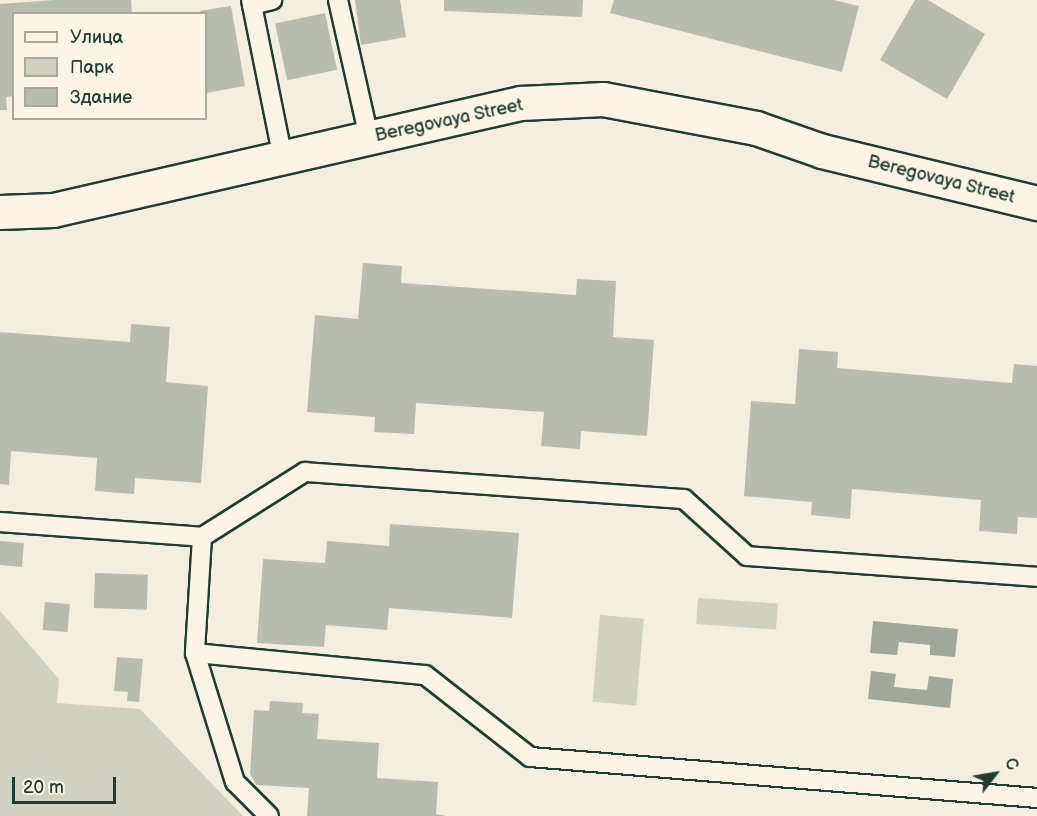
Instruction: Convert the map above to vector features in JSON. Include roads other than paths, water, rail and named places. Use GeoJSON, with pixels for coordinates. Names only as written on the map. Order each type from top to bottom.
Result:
{"type":"FeatureCollection","features":[{"type":"Feature","properties":{"kind":"street","name":"Beregovaya Street"},"geometry":{"type":"LineString","coordinates":[[0,212],[53,210],[521,103],[603,99],[756,128],[822,151],[1036,199]]}},
{"type":"Feature","properties":{"kind":"lane"},"geometry":{"type":"LineString","coordinates":[[272,0],[252,2],[283,158]]}},
{"type":"Feature","properties":{"kind":"lane"},"geometry":{"type":"LineString","coordinates":[[338,0],[369,138]]}},
{"type":"Feature","properties":{"kind":"lane"},"geometry":{"type":"LineString","coordinates":[[0,522],[202,537],[305,472],[684,499],[747,556],[1037,577]]}},
{"type":"Feature","properties":{"kind":"lane"},"geometry":{"type":"LineString","coordinates":[[202,537],[195,653],[234,782],[269,816]]}},
{"type":"Feature","properties":{"kind":"lane"},"geometry":{"type":"LineString","coordinates":[[195,653],[425,675],[530,757],[1037,798]]}}]}
